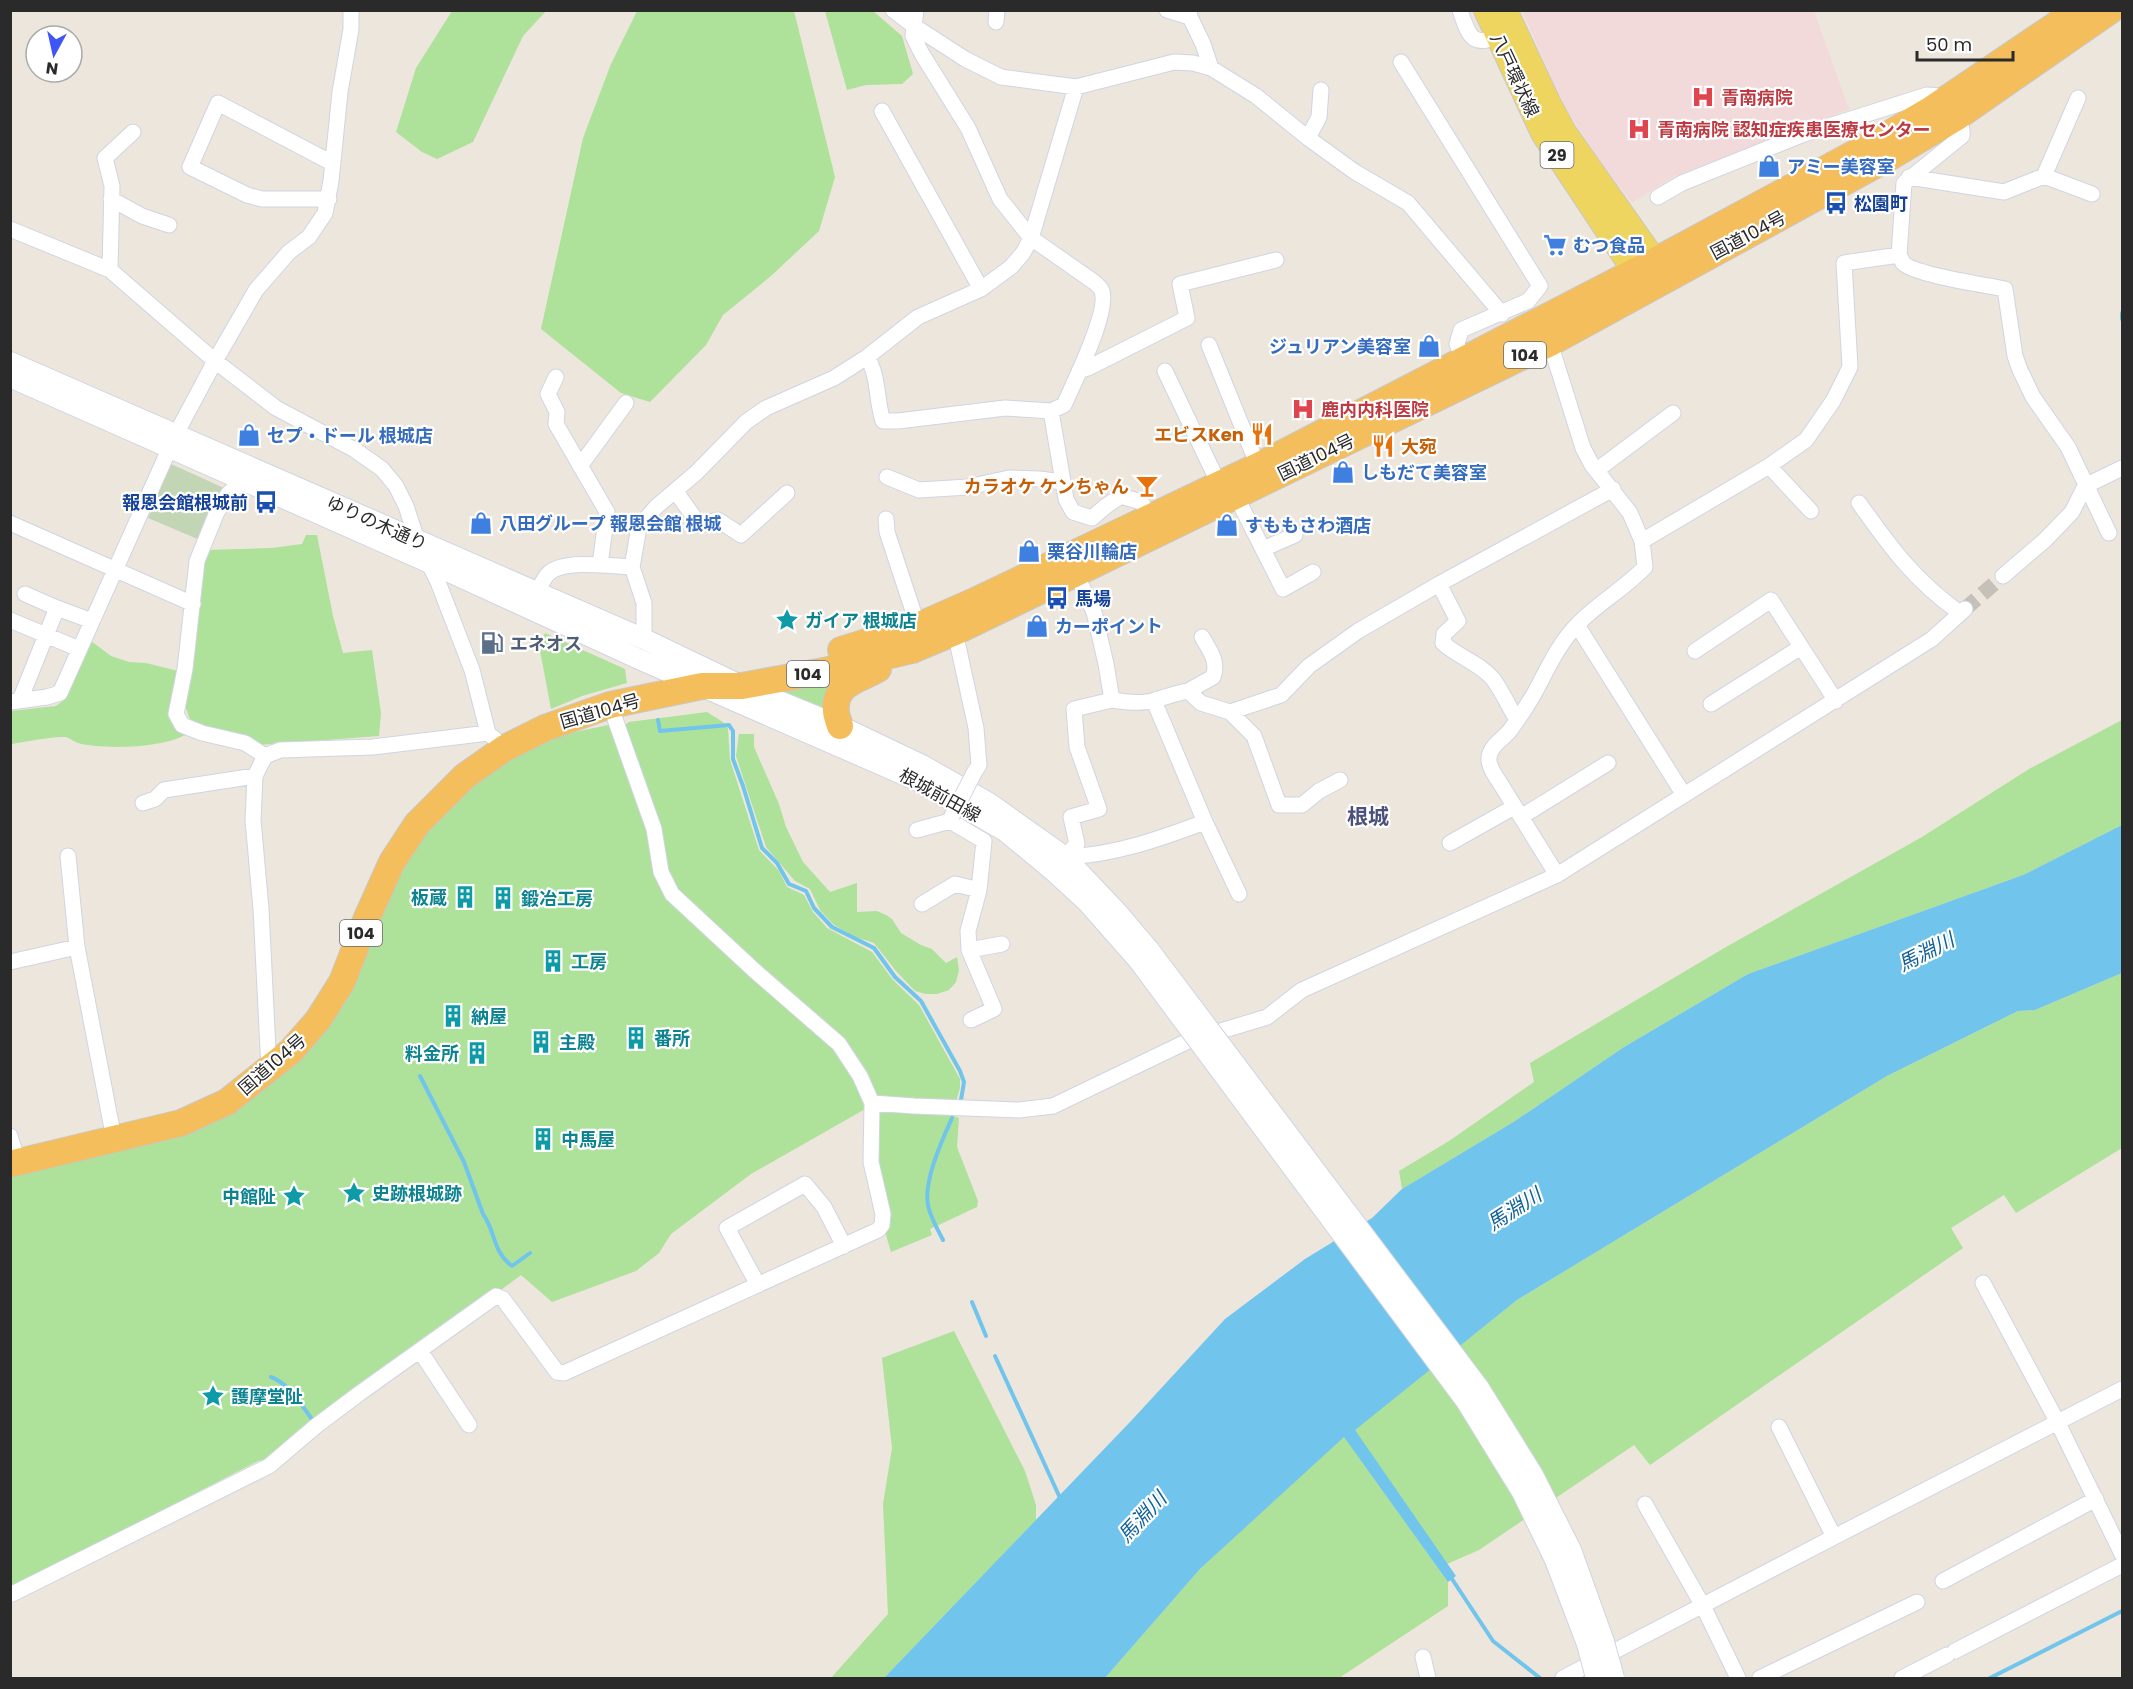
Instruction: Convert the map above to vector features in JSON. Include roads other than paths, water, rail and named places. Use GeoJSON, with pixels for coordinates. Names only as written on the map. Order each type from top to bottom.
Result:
{"type":"FeatureCollection","features":[{"type":"Feature","properties":{"kind":"highway","name":"国道104号"},"geometry":{"type":"LineString","coordinates":[[14,1163],[181,1123],[227,1102],[291,1051],[318,1020],[336,991],[392,862],[417,824],[465,777],[496,740],[545,728],[610,705],[722,683],[824,671],[915,638],[1156,525],[1468,371],[1651,275],[1890,158],[2078,10]]}},
{"type":"Feature","properties":{"kind":"highway","name":"国道104号"},"geometry":{"type":"LineString","coordinates":[[1951,109],[2111,10]]}},
{"type":"Feature","properties":{"kind":"highway","name":"国道104号"},"geometry":{"type":"LineString","coordinates":[[1227,490],[1258,466],[1468,371],[1550,343],[1651,275]]}},
{"type":"Feature","properties":{"kind":"highway","name":"国道104号"},"geometry":{"type":"LineString","coordinates":[[915,638],[955,632],[1076,574],[1156,525]]}},
{"type":"Feature","properties":{"kind":"highway"},"geometry":{"type":"LineString","coordinates":[[840,726],[835,705],[842,688],[854,679],[873,672],[915,638]]}},
{"type":"Feature","properties":{"kind":"main road","name":"八戸環状線"},"geometry":{"type":"LineString","coordinates":[[1486,10],[1505,25],[1543,133],[1651,275]]}},
{"type":"Feature","properties":{"kind":"street"},"geometry":{"type":"LineString","coordinates":[[15,701],[60,693],[173,441],[215,361],[256,290],[289,252],[309,237],[325,213],[329,199],[340,92],[351,30],[351,10]]}},
{"type":"Feature","properties":{"kind":"street"},"geometry":{"type":"LineString","coordinates":[[893,10],[965,59],[1001,77],[1077,87],[1174,62],[1193,63],[1211,68],[1256,96],[1355,172],[1408,202],[1502,314]]}},
{"type":"Feature","properties":{"kind":"street"},"geometry":{"type":"LineString","coordinates":[[867,357],[874,368],[878,406],[883,421],[1005,408],[1051,411],[1064,405],[1094,339],[1103,297],[1101,289],[1094,282],[1031,238],[1000,199],[968,128],[913,36],[916,10]]}},
{"type":"Feature","properties":{"kind":"street"},"geometry":{"type":"LineString","coordinates":[[1167,10],[1189,14],[1211,68]]}},
{"type":"Feature","properties":{"kind":"street"},"geometry":{"type":"LineString","coordinates":[[1460,10],[1467,31],[1480,42],[1487,41],[1505,25]]}},
{"type":"Feature","properties":{"kind":"street"},"geometry":{"type":"LineString","coordinates":[[1401,62],[1540,286],[1528,301],[1461,330],[1457,344],[1468,371]]}},
{"type":"Feature","properties":{"kind":"street"},"geometry":{"type":"LineString","coordinates":[[644,639],[644,603],[633,567],[639,527],[656,507],[676,492],[746,422],[766,408],[834,378],[867,357],[918,317],[981,289],[1011,267],[1023,253],[1031,238],[1077,87]]}},
{"type":"Feature","properties":{"kind":"street"},"geometry":{"type":"LineString","coordinates":[[1308,138],[1319,117],[1321,90]]}},
{"type":"Feature","properties":{"kind":"street"},"geometry":{"type":"LineString","coordinates":[[1658,197],[1682,183],[1804,134],[1927,95],[1936,96],[1951,109],[1963,129],[1962,135],[1904,183],[1899,255],[1903,263],[1914,269],[2005,289],[2015,356],[2020,370],[2032,397],[2068,447],[2109,533]]}},
{"type":"Feature","properties":{"kind":"street"},"geometry":{"type":"LineString","coordinates":[[2044,176],[2078,98]]}},
{"type":"Feature","properties":{"kind":"street"},"geometry":{"type":"LineString","coordinates":[[329,199],[262,199],[247,195],[190,167],[218,103],[332,163]]}},
{"type":"Feature","properties":{"kind":"street"},"geometry":{"type":"LineString","coordinates":[[882,111],[981,289]]}},
{"type":"Feature","properties":{"kind":"street"},"geometry":{"type":"LineString","coordinates":[[110,270],[112,186],[105,158],[133,132]]}},
{"type":"Feature","properties":{"kind":"street"},"geometry":{"type":"LineString","coordinates":[[1909,177],[2004,192],[2044,176],[2092,194]]}},
{"type":"Feature","properties":{"kind":"street"},"geometry":{"type":"LineString","coordinates":[[111,199],[142,216],[169,225]]}},
{"type":"Feature","properties":{"kind":"street"},"geometry":{"type":"LineString","coordinates":[[10,229],[110,270],[215,361],[276,408],[355,450],[382,469],[396,486],[406,506],[417,540],[430,563],[472,670],[496,740],[280,750],[265,756],[255,776],[253,820],[261,909],[269,1070]]}},
{"type":"Feature","properties":{"kind":"street"},"geometry":{"type":"LineString","coordinates":[[1642,541],[1769,466],[1806,440],[1833,401],[1850,367],[1844,263],[1899,255]]}},
{"type":"Feature","properties":{"kind":"street"},"geometry":{"type":"LineString","coordinates":[[1079,371],[1187,318],[1180,284],[1276,260]]}},
{"type":"Feature","properties":{"kind":"street"},"geometry":{"type":"LineString","coordinates":[[1550,343],[1575,416],[1583,448],[1630,513],[1642,541],[1645,567],[1635,578],[1577,625],[1559,646],[1533,695],[1508,734],[1495,744],[1489,758],[1492,770],[1557,875]]}},
{"type":"Feature","properties":{"kind":"street"},"geometry":{"type":"LineString","coordinates":[[1209,345],[1258,466]]}},
{"type":"Feature","properties":{"kind":"street","name":"ゆりの木通り"},"geometry":{"type":"LineString","coordinates":[[10,362],[173,441],[242,481],[430,563],[722,683]]}},
{"type":"Feature","properties":{"kind":"street"},"geometry":{"type":"LineString","coordinates":[[1165,370],[1227,490],[1263,549],[1283,589],[1313,572]]}},
{"type":"Feature","properties":{"kind":"street","name":"ゆりの木通り"},"geometry":{"type":"LineString","coordinates":[[10,377],[417,540],[644,639],[722,683]]}},
{"type":"Feature","properties":{"kind":"street"},"geometry":{"type":"LineString","coordinates":[[556,377],[548,394],[557,412],[555,424],[607,512],[600,565]]}},
{"type":"Feature","properties":{"kind":"street"},"geometry":{"type":"LineString","coordinates":[[580,466],[626,403]]}},
{"type":"Feature","properties":{"kind":"street"},"geometry":{"type":"LineString","coordinates":[[1051,411],[1066,499],[1073,512],[1092,518],[1121,496],[1141,502],[1156,525]]}},
{"type":"Feature","properties":{"kind":"street"},"geometry":{"type":"LineString","coordinates":[[1597,470],[1673,413]]}},
{"type":"Feature","properties":{"kind":"street"},"geometry":{"type":"LineString","coordinates":[[1769,466],[1811,511]]}},
{"type":"Feature","properties":{"kind":"street"},"geometry":{"type":"LineString","coordinates":[[2003,576],[2045,540],[2072,512],[2085,486],[2122,468]]}},
{"type":"Feature","properties":{"kind":"street"},"geometry":{"type":"LineString","coordinates":[[887,477],[919,490],[968,487],[1009,478],[1063,482]]}},
{"type":"Feature","properties":{"kind":"street"},"geometry":{"type":"LineString","coordinates":[[242,481],[228,494],[217,512],[197,561],[185,669],[176,714],[182,725],[202,733],[245,743],[265,756]]}},
{"type":"Feature","properties":{"kind":"street"},"geometry":{"type":"LineString","coordinates":[[1230,712],[1281,695],[1309,666],[1358,632],[1439,584],[1613,489]]}},
{"type":"Feature","properties":{"kind":"street"},"geometry":{"type":"LineString","coordinates":[[676,492],[699,524],[718,520],[741,535],[787,493]]}},
{"type":"Feature","properties":{"kind":"street"},"geometry":{"type":"LineString","coordinates":[[872,1103],[1019,1110],[1053,1106],[1188,1041],[1267,1017],[1302,990],[1557,875],[1932,639],[1962,611],[1934,594],[1904,565],[1859,503]]}},
{"type":"Feature","properties":{"kind":"street"},"geometry":{"type":"LineString","coordinates":[[886,519],[887,532],[915,638]]}},
{"type":"Feature","properties":{"kind":"street"},"geometry":{"type":"LineString","coordinates":[[10,523],[193,604]]}},
{"type":"Feature","properties":{"kind":"street"},"geometry":{"type":"LineString","coordinates":[[1263,549],[1295,535]]}},
{"type":"Feature","properties":{"kind":"street"},"geometry":{"type":"LineString","coordinates":[[537,593],[549,573],[564,566],[633,567]]}},
{"type":"Feature","properties":{"kind":"street"},"geometry":{"type":"LineString","coordinates":[[1076,574],[1094,612],[1112,700]]}},
{"type":"Feature","properties":{"kind":"street"},"geometry":{"type":"LineString","coordinates":[[1439,584],[1458,621],[1444,634],[1443,643],[1492,679],[1517,720]]}},
{"type":"Feature","properties":{"kind":"street"},"geometry":{"type":"LineString","coordinates":[[25,594],[92,621]]}},
{"type":"Feature","properties":{"kind":"street"},"geometry":{"type":"LineString","coordinates":[[1695,651],[1771,600],[1836,700]]}},
{"type":"Feature","properties":{"kind":"street"},"geometry":{"type":"LineString","coordinates":[[15,701],[57,608]]}},
{"type":"Feature","properties":{"kind":"street"},"geometry":{"type":"LineString","coordinates":[[10,620],[79,649]]}},
{"type":"Feature","properties":{"kind":"street"},"geometry":{"type":"LineString","coordinates":[[1577,625],[1683,795]]}},
{"type":"Feature","properties":{"kind":"street"},"geometry":{"type":"LineString","coordinates":[[917,830],[951,819],[979,765],[976,728],[955,632]]}},
{"type":"Feature","properties":{"kind":"street"},"geometry":{"type":"LineString","coordinates":[[1058,863],[1077,844],[1071,817],[1100,809],[1077,747],[1074,709],[1112,700],[1154,701],[1167,694],[1188,691],[1213,677],[1216,669],[1215,660],[1202,637]]}},
{"type":"Feature","properties":{"kind":"street"},"geometry":{"type":"LineString","coordinates":[[1711,704],[1801,647]]}},
{"type":"Feature","properties":{"kind":"street","name":"根城前田線"},"geometry":{"type":"LineString","coordinates":[[722,683],[840,726],[922,765],[989,803],[1058,863],[1087,902],[1144,956]]}},
{"type":"Feature","properties":{"kind":"street","name":"根城前田線"},"geometry":{"type":"LineString","coordinates":[[722,683],[916,780],[1058,863]]}},
{"type":"Feature","properties":{"kind":"street"},"geometry":{"type":"LineString","coordinates":[[1188,691],[1201,703],[1230,712],[1254,736],[1279,805],[1302,806],[1319,791],[1340,780]]}},
{"type":"Feature","properties":{"kind":"street"},"geometry":{"type":"LineString","coordinates":[[1154,701],[1205,822],[1239,894]]}},
{"type":"Feature","properties":{"kind":"street"},"geometry":{"type":"LineString","coordinates":[[10,1595],[269,1466],[334,1413],[496,1296],[502,1299],[557,1372],[564,1373],[844,1246],[878,1230],[882,1225],[883,1214],[871,1162],[872,1103],[860,1076],[839,1044],[755,971],[672,894],[662,872],[654,830],[610,705]]}},
{"type":"Feature","properties":{"kind":"street"},"geometry":{"type":"LineString","coordinates":[[1450,843],[1518,812],[1608,763]]}},
{"type":"Feature","properties":{"kind":"street"},"geometry":{"type":"LineString","coordinates":[[143,803],[155,799],[164,790],[255,776]]}},
{"type":"Feature","properties":{"kind":"street"},"geometry":{"type":"LineString","coordinates":[[951,819],[984,841],[979,890],[968,931],[969,950],[994,1009],[971,1020]]}},
{"type":"Feature","properties":{"kind":"street"},"geometry":{"type":"LineString","coordinates":[[1058,863],[1140,846],[1205,822]]}},
{"type":"Feature","properties":{"kind":"street"},"geometry":{"type":"LineString","coordinates":[[68,856],[77,947],[114,1139]]}},
{"type":"Feature","properties":{"kind":"street"},"geometry":{"type":"LineString","coordinates":[[922,904],[955,884],[979,890]]}},
{"type":"Feature","properties":{"kind":"street"},"geometry":{"type":"LineString","coordinates":[[969,950],[1002,944]]}},
{"type":"Feature","properties":{"kind":"street"},"geometry":{"type":"LineString","coordinates":[[10,962],[77,947]]}},
{"type":"Feature","properties":{"kind":"street"},"geometry":{"type":"LineString","coordinates":[[1144,956],[1466,1401],[1522,1492],[1555,1560],[1587,1644],[1596,1678]]}},
{"type":"Feature","properties":{"kind":"street"},"geometry":{"type":"LineString","coordinates":[[1144,956],[1479,1388],[1533,1475],[1571,1550],[1604,1642],[1614,1678]]}},
{"type":"Feature","properties":{"kind":"street"},"geometry":{"type":"LineString","coordinates":[[10,1136],[14,1163]]}},
{"type":"Feature","properties":{"kind":"street"},"geometry":{"type":"LineString","coordinates":[[758,1286],[727,1228],[805,1184],[824,1207],[844,1246]]}},
{"type":"Feature","properties":{"kind":"street"},"geometry":{"type":"LineString","coordinates":[[1983,1283],[2058,1423],[2122,1554]]}},
{"type":"Feature","properties":{"kind":"street"},"geometry":{"type":"LineString","coordinates":[[420,1351],[469,1425]]}},
{"type":"Feature","properties":{"kind":"street"},"geometry":{"type":"LineString","coordinates":[[1563,1678],[2122,1389]]}},
{"type":"Feature","properties":{"kind":"street"},"geometry":{"type":"LineString","coordinates":[[1779,1427],[1834,1537]]}},
{"type":"Feature","properties":{"kind":"street"},"geometry":{"type":"LineString","coordinates":[[1943,1581],[2096,1499]]}},
{"type":"Feature","properties":{"kind":"street"},"geometry":{"type":"LineString","coordinates":[[1645,1504],[1703,1606],[1738,1678]]}},
{"type":"Feature","properties":{"kind":"street"},"geometry":{"type":"LineString","coordinates":[[1902,1678],[2122,1565]]}},
{"type":"Feature","properties":{"kind":"street"},"geometry":{"type":"LineString","coordinates":[[1760,1678],[1917,1602]]}},
{"type":"Feature","properties":{"kind":"street"},"geometry":{"type":"LineString","coordinates":[[1423,1657],[1428,1678]]}},
{"type":"Feature","properties":{"kind":"water","name":"馬淵川"},"geometry":{"type":"Polygon","coordinates":[[[2122,825],[2122,973],[2035,1010],[2018,1011],[1887,1076],[1517,1300],[1355,1430],[1456,1576],[1448,1582],[1344,1437],[1200,1569],[1105,1678],[884,1678],[1131,1421],[1225,1319],[1305,1259],[1372,1218],[1402,1189],[1515,1121],[1624,1047],[1748,974],[2023,875],[2122,825]]]}},
{"type":"Feature","properties":{"kind":"waterway"},"geometry":{"type":"LineString","coordinates":[[2122,313],[2122,319]]}},
{"type":"Feature","properties":{"kind":"waterway"},"geometry":{"type":"LineString","coordinates":[[658,720],[660,731],[729,725],[733,731],[733,759],[762,848],[777,863],[789,884],[806,891],[814,908],[832,927],[874,948],[895,977],[921,1001],[960,1071],[964,1082],[961,1100]]}},
{"type":"Feature","properties":{"kind":"waterway"},"geometry":{"type":"LineString","coordinates":[[420,1076],[464,1162],[497,1248],[512,1266],[530,1253]]}},
{"type":"Feature","properties":{"kind":"waterway"},"geometry":{"type":"LineString","coordinates":[[943,1240],[933,1221],[927,1199],[934,1163],[952,1118]]}},
{"type":"Feature","properties":{"kind":"waterway"},"geometry":{"type":"LineString","coordinates":[[972,1302],[986,1336]]}},
{"type":"Feature","properties":{"kind":"waterway"},"geometry":{"type":"LineString","coordinates":[[995,1356],[1061,1500]]}},
{"type":"Feature","properties":{"kind":"waterway"},"geometry":{"type":"LineString","coordinates":[[271,1377],[288,1389],[311,1418]]}},
{"type":"Feature","properties":{"kind":"waterway"},"geometry":{"type":"LineString","coordinates":[[1452,1579],[1493,1641],[1540,1678]]}},
{"type":"Feature","properties":{"kind":"waterway"},"geometry":{"type":"LineString","coordinates":[[1990,1678],[2122,1611]]}},
{"type":"Feature","properties":{"kind":"tunnel"},"geometry":{"type":"LineString","coordinates":[[1965,609],[2003,576]]}},
{"type":"Feature","properties":{"kind":"place","name":"青南病院"},"geometry":{"type":"Point","coordinates":[1703,97]}},
{"type":"Feature","properties":{"kind":"place","name":"青南病院 認知症疾患医療センター"},"geometry":{"type":"Point","coordinates":[1639,129]}},
{"type":"Feature","properties":{"kind":"place","name":"アミー美容室"},"geometry":{"type":"Point","coordinates":[1769,166]}},
{"type":"Feature","properties":{"kind":"place","name":"松園町"},"geometry":{"type":"Point","coordinates":[1836,203]}},
{"type":"Feature","properties":{"kind":"place","name":"むつ食品"},"geometry":{"type":"Point","coordinates":[1555,245]}},
{"type":"Feature","properties":{"kind":"place","name":"ジュリアン美容室"},"geometry":{"type":"Point","coordinates":[1429,346]}},
{"type":"Feature","properties":{"kind":"place","name":"鹿内内科医院"},"geometry":{"type":"Point","coordinates":[1303,409]}},
{"type":"Feature","properties":{"kind":"place","name":"エビスKen"},"geometry":{"type":"Point","coordinates":[1262,434]}},
{"type":"Feature","properties":{"kind":"place","name":"セプ・ドール 根城店"},"geometry":{"type":"Point","coordinates":[249,435]}},
{"type":"Feature","properties":{"kind":"place","name":"大宛"},"geometry":{"type":"Point","coordinates":[1383,446]}},
{"type":"Feature","properties":{"kind":"place","name":"しもだて美容室"},"geometry":{"type":"Point","coordinates":[1343,472]}},
{"type":"Feature","properties":{"kind":"place","name":"カラオケ ケンちゃん"},"geometry":{"type":"Point","coordinates":[1147,486]}},
{"type":"Feature","properties":{"kind":"place","name":"報恩会館根城前"},"geometry":{"type":"Point","coordinates":[266,502]}},
{"type":"Feature","properties":{"kind":"place","name":"八田グループ 報恩会館 根城"},"geometry":{"type":"Point","coordinates":[481,523]}},
{"type":"Feature","properties":{"kind":"place","name":"すももさわ酒店"},"geometry":{"type":"Point","coordinates":[1227,525]}},
{"type":"Feature","properties":{"kind":"place","name":"栗谷川輪店"},"geometry":{"type":"Point","coordinates":[1029,551]}},
{"type":"Feature","properties":{"kind":"place","name":"馬場"},"geometry":{"type":"Point","coordinates":[1057,598]}},
{"type":"Feature","properties":{"kind":"place","name":"ガイア 根城店"},"geometry":{"type":"Point","coordinates":[787,620]}},
{"type":"Feature","properties":{"kind":"place","name":"カーポイント"},"geometry":{"type":"Point","coordinates":[1037,626]}},
{"type":"Feature","properties":{"kind":"place","name":"エネオス"},"geometry":{"type":"Point","coordinates":[492,643]}},
{"type":"Feature","properties":{"kind":"place","name":"板蔵"},"geometry":{"type":"Point","coordinates":[465,897]}},
{"type":"Feature","properties":{"kind":"place","name":"鍛冶工房"},"geometry":{"type":"Point","coordinates":[503,898]}},
{"type":"Feature","properties":{"kind":"place","name":"工房"},"geometry":{"type":"Point","coordinates":[553,961]}},
{"type":"Feature","properties":{"kind":"place","name":"納屋"},"geometry":{"type":"Point","coordinates":[453,1016]}},
{"type":"Feature","properties":{"kind":"place","name":"番所"},"geometry":{"type":"Point","coordinates":[636,1038]}},
{"type":"Feature","properties":{"kind":"place","name":"主殿"},"geometry":{"type":"Point","coordinates":[541,1042]}},
{"type":"Feature","properties":{"kind":"place","name":"料金所"},"geometry":{"type":"Point","coordinates":[477,1053]}},
{"type":"Feature","properties":{"kind":"place","name":"中馬屋"},"geometry":{"type":"Point","coordinates":[543,1139]}},
{"type":"Feature","properties":{"kind":"place","name":"史跡根城跡"},"geometry":{"type":"Point","coordinates":[354,1193]}},
{"type":"Feature","properties":{"kind":"place","name":"中館阯"},"geometry":{"type":"Point","coordinates":[294,1196]}},
{"type":"Feature","properties":{"kind":"place","name":"護摩堂阯"},"geometry":{"type":"Point","coordinates":[213,1396]}},
{"type":"Feature","properties":{"kind":"district","name":"根城"},"geometry":{"type":"Point","coordinates":[1368,816]}}]}
